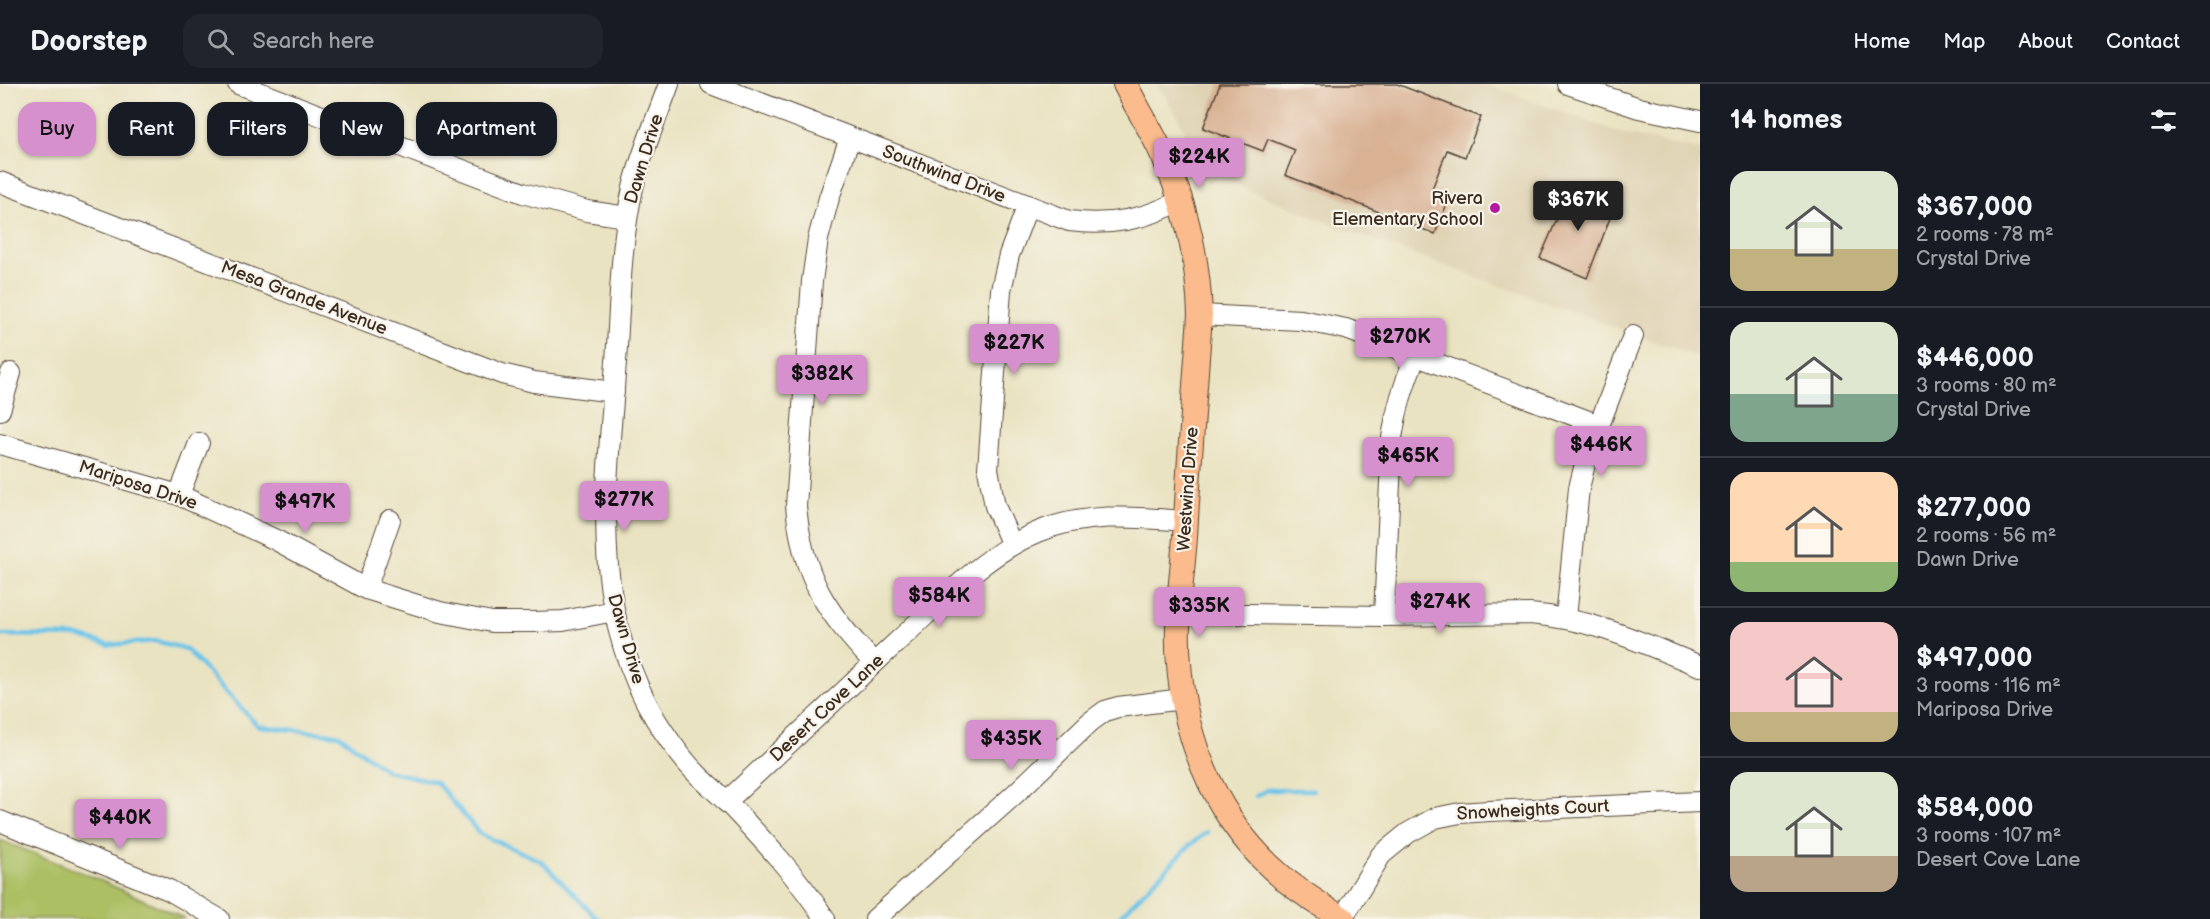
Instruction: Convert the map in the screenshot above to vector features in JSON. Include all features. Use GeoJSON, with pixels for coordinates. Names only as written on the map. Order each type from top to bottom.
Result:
{"type":"FeatureCollection","features":[{"type":"Feature","properties":{"kind":"main road","name":"Westwind Drive"},"geometry":{"type":"LineString","coordinates":[[1125,84],[1165,159],[1181,200],[1196,256],[1200,315],[1180,613],[1179,664],[1183,699],[1200,760],[1216,795],[1232,822],[1248,843],[1284,879],[1343,919]]}},
{"type":"Feature","properties":{"kind":"street"},"geometry":{"type":"LineString","coordinates":[[238,84],[523,193],[587,211],[627,217]]}},
{"type":"Feature","properties":{"kind":"street","name":"Dawn Drive"},"geometry":{"type":"LineString","coordinates":[[669,84],[640,163],[627,217],[605,536],[614,611],[627,657],[643,697],[658,722],[697,774],[804,886],[825,919]]}},
{"type":"Feature","properties":{"kind":"street","name":"Southwind Drive"},"geometry":{"type":"LineString","coordinates":[[711,84],[1069,220],[1114,223],[1147,216],[1181,200]]}},
{"type":"Feature","properties":{"kind":"street"},"geometry":{"type":"LineString","coordinates":[[1568,84],[1639,108],[1700,121]]}},
{"type":"Feature","properties":{"kind":"street"},"geometry":{"type":"LineString","coordinates":[[850,138],[829,198],[818,239],[812,281],[796,506],[798,530],[812,579],[840,627],[874,663]]}},
{"type":"Feature","properties":{"kind":"street","name":"Mesa Grande Avenue"},"geometry":{"type":"LineString","coordinates":[[0,182],[502,374],[534,382],[614,392]]}},
{"type":"Feature","properties":{"kind":"street"},"geometry":{"type":"LineString","coordinates":[[1012,545],[995,506],[988,469],[1001,290],[1009,255],[1028,205]]}},
{"type":"Feature","properties":{"kind":"street"},"geometry":{"type":"LineString","coordinates":[[1200,315],[1301,320],[1346,329],[1599,425]]}},
{"type":"Feature","properties":{"kind":"street"},"geometry":{"type":"LineString","coordinates":[[1566,618],[1579,488],[1586,460],[1633,336]]}},
{"type":"Feature","properties":{"kind":"street"},"geometry":{"type":"LineString","coordinates":[[1384,616],[1392,438],[1396,411],[1416,355]]}},
{"type":"Feature","properties":{"kind":"street"},"geometry":{"type":"LineString","coordinates":[[0,410],[11,374]]}},
{"type":"Feature","properties":{"kind":"street"},"geometry":{"type":"LineString","coordinates":[[179,495],[199,443]]}},
{"type":"Feature","properties":{"kind":"street","name":"Mariposa Drive"},"geometry":{"type":"LineString","coordinates":[[0,444],[179,495],[276,540],[366,589],[440,612],[492,621],[563,621],[614,611]]}},
{"type":"Feature","properties":{"kind":"street","name":"Desert Cove Lane"},"geometry":{"type":"LineString","coordinates":[[726,802],[966,578],[1012,545],[1049,528],[1097,517],[1120,516],[1186,521]]}},
{"type":"Feature","properties":{"kind":"street"},"geometry":{"type":"LineString","coordinates":[[366,589],[390,520]]}},
{"type":"Feature","properties":{"kind":"street"},"geometry":{"type":"LineString","coordinates":[[1180,613],[1384,616],[1530,614],[1566,618],[1619,633],[1700,666]]}},
{"type":"Feature","properties":{"kind":"street"},"geometry":{"type":"LineString","coordinates":[[875,919],[1090,722],[1105,711],[1118,707],[1183,699]]}},
{"type":"Feature","properties":{"kind":"street","name":"Snowheights Court"},"geometry":{"type":"LineString","coordinates":[[1343,919],[1381,855],[1408,832],[1435,818],[1489,811],[1700,802]]}},
{"type":"Feature","properties":{"kind":"street"},"geometry":{"type":"LineString","coordinates":[[0,821],[168,890],[219,919]]}},
{"type":"Feature","properties":{"kind":"shaded area","name":"Rivera Elementary School"},"geometry":{"type":"Polygon","coordinates":[[[1157,84],[1486,84],[1623,134],[1700,150],[1700,358],[1343,229],[1217,177],[1207,186],[1199,162],[1178,117],[1157,84]]]}},
{"type":"Feature","properties":{"kind":"green space"},"geometry":{"type":"Polygon","coordinates":[[[0,840],[93,877],[186,919],[0,919],[0,840]]]}},
{"type":"Feature","properties":{"kind":"building"},"geometry":{"type":"Polygon","coordinates":[[[1220,84],[1397,84],[1481,117],[1465,157],[1447,150],[1432,189],[1450,196],[1435,234],[1285,175],[1295,150],[1268,139],[1263,151],[1203,128],[1220,84]]]}},
{"type":"Feature","properties":{"kind":"building"},"geometry":{"type":"Polygon","coordinates":[[[1571,187],[1615,205],[1587,278],[1540,258],[1571,187]]]}},
{"type":"Feature","properties":{"kind":"waterway"},"geometry":{"type":"LineString","coordinates":[[0,635],[78,636],[109,645],[156,641],[186,649],[258,726],[339,735],[387,771],[436,782],[480,834],[541,861],[598,919]]}},
{"type":"Feature","properties":{"kind":"waterway"},"geometry":{"type":"LineString","coordinates":[[1256,796],[1267,790],[1313,790]]}},
{"type":"Feature","properties":{"kind":"waterway"},"geometry":{"type":"LineString","coordinates":[[1117,919],[1190,845],[1207,832]]}},
{"type":"Feature","properties":{"kind":"place","name":"Rivera Elementary School"},"geometry":{"type":"Point","coordinates":[1495,208]}}]}
